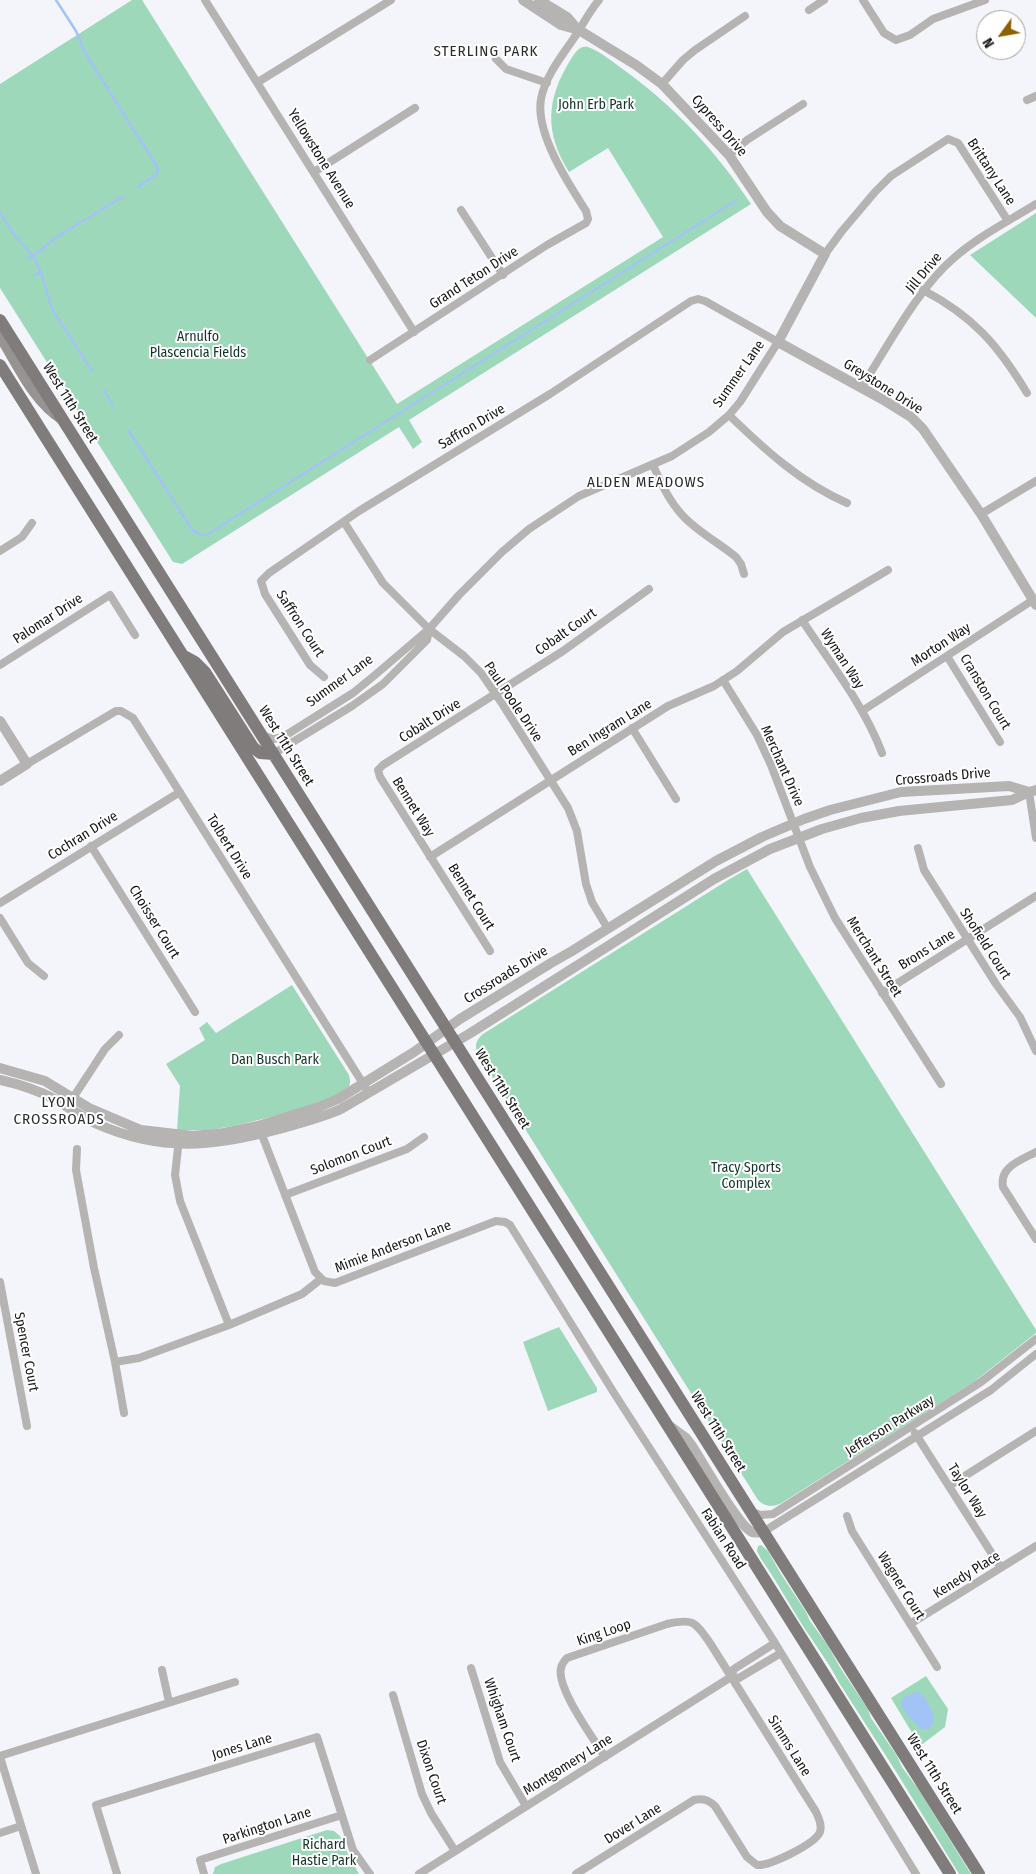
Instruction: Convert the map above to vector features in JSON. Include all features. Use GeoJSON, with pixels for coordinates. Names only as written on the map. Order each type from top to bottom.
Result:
{"type":"FeatureCollection","features":[{"type":"Feature","properties":{"kind":"main road","name":"West 11th Street"},"geometry":{"type":"LineString","coordinates":[[0,320],[979,1874]]}},
{"type":"Feature","properties":{"kind":"main road"},"geometry":{"type":"LineString","coordinates":[[0,336],[41,401],[51,412],[63,420]]}},
{"type":"Feature","properties":{"kind":"main road"},"geometry":{"type":"LineString","coordinates":[[0,366],[950,1874]]}},
{"type":"Feature","properties":{"kind":"main road"},"geometry":{"type":"LineString","coordinates":[[182,655],[195,662],[205,672],[253,747],[260,753],[273,754]]}},
{"type":"Feature","properties":{"kind":"street","name":"Yellowstone Avenue"},"geometry":{"type":"LineString","coordinates":[[205,0],[414,332]]}},
{"type":"Feature","properties":{"kind":"street"},"geometry":{"type":"LineString","coordinates":[[258,82],[391,0]]}},
{"type":"Feature","properties":{"kind":"street","name":"Cypress Drive"},"geometry":{"type":"LineString","coordinates":[[522,0],[561,25],[579,30]]}},
{"type":"Feature","properties":{"kind":"street","name":"Cypress Drive"},"geometry":{"type":"LineString","coordinates":[[539,0],[567,17],[579,30],[636,65],[662,84],[729,155],[767,212],[780,226],[825,254]]}},
{"type":"Feature","properties":{"kind":"street"},"geometry":{"type":"LineString","coordinates":[[496,59],[506,69],[547,83],[587,15],[599,0]]}},
{"type":"Feature","properties":{"kind":"street"},"geometry":{"type":"LineString","coordinates":[[809,10],[824,0]]}},
{"type":"Feature","properties":{"kind":"street"},"geometry":{"type":"LineString","coordinates":[[863,0],[884,33],[896,40],[910,35],[934,19],[985,0]]}},
{"type":"Feature","properties":{"kind":"street"},"geometry":{"type":"LineString","coordinates":[[662,84],[683,60],[695,50],[745,16]]}},
{"type":"Feature","properties":{"kind":"street","name":"Grand Teton Drive"},"geometry":{"type":"LineString","coordinates":[[370,360],[547,245],[582,226],[588,220],[588,215],[546,139],[541,100],[547,83]]}},
{"type":"Feature","properties":{"kind":"street"},"geometry":{"type":"LineString","coordinates":[[1027,100],[1036,96]]}},
{"type":"Feature","properties":{"kind":"street"},"geometry":{"type":"LineString","coordinates":[[729,155],[747,140],[803,104]]}},
{"type":"Feature","properties":{"kind":"street"},"geometry":{"type":"LineString","coordinates":[[314,172],[415,108]]}},
{"type":"Feature","properties":{"kind":"street","name":"Brittany Lane"},"geometry":{"type":"LineString","coordinates":[[951,139],[958,143],[1008,221]]}},
{"type":"Feature","properties":{"kind":"street","name":"Summer Lane"},"geometry":{"type":"LineString","coordinates":[[261,734],[278,739],[353,693],[429,629],[502,552],[529,529],[579,496],[672,456],[709,432],[729,415],[740,402],[778,342],[825,254],[842,231],[891,176],[942,142],[951,139]]}},
{"type":"Feature","properties":{"kind":"street","name":"Jill Drive"},"geometry":{"type":"LineString","coordinates":[[862,388],[923,290],[954,257],[1036,204]]}},
{"type":"Feature","properties":{"kind":"street"},"geometry":{"type":"LineString","coordinates":[[462,210],[503,275]]}},
{"type":"Feature","properties":{"kind":"street"},"geometry":{"type":"LineString","coordinates":[[923,290],[939,299],[979,328],[996,346],[1027,393]]}},
{"type":"Feature","properties":{"kind":"street","name":"Greystone Drive"},"geometry":{"type":"LineString","coordinates":[[698,299],[862,388],[911,417],[923,429],[981,514],[1035,602]]}},
{"type":"Feature","properties":{"kind":"street","name":"Saffron Drive"},"geometry":{"type":"LineString","coordinates":[[261,581],[269,573],[344,522],[558,390],[685,304],[698,299]]}},
{"type":"Feature","properties":{"kind":"street"},"geometry":{"type":"LineString","coordinates":[[729,415],[767,452],[828,494],[847,503]]}},
{"type":"Feature","properties":{"kind":"street"},"geometry":{"type":"LineString","coordinates":[[653,465],[667,496],[684,518],[736,557],[741,564],[744,574]]}},
{"type":"Feature","properties":{"kind":"street"},"geometry":{"type":"LineString","coordinates":[[981,514],[1036,481]]}},
{"type":"Feature","properties":{"kind":"street","name":"Paul Poole Drive"},"geometry":{"type":"LineString","coordinates":[[344,522],[383,583],[429,629],[464,656],[481,673],[496,695],[568,808],[577,831],[586,884],[592,902],[608,929]]}},
{"type":"Feature","properties":{"kind":"street"},"geometry":{"type":"LineString","coordinates":[[0,551],[22,537],[32,523]]}},
{"type":"Feature","properties":{"kind":"street","name":"Ben Ingram Lane"},"geometry":{"type":"LineString","coordinates":[[430,857],[668,706],[714,686],[737,671],[783,632],[888,570]]}},
{"type":"Feature","properties":{"kind":"street","name":"Saffron Court"},"geometry":{"type":"LineString","coordinates":[[261,581],[265,594],[310,666],[324,677]]}},
{"type":"Feature","properties":{"kind":"street","name":"Cobalt Court"},"geometry":{"type":"LineString","coordinates":[[496,695],[563,651],[649,589]]}},
{"type":"Feature","properties":{"kind":"street","name":"Palomar Drive"},"geometry":{"type":"LineString","coordinates":[[0,665],[110,595],[135,635]]}},
{"type":"Feature","properties":{"kind":"street","name":"Morton Way"},"geometry":{"type":"LineString","coordinates":[[862,711],[1035,602]]}},
{"type":"Feature","properties":{"kind":"street","name":"Wyman Way"},"geometry":{"type":"LineString","coordinates":[[802,620],[862,711],[877,739],[882,753]]}},
{"type":"Feature","properties":{"kind":"street","name":"Summer Lane"},"geometry":{"type":"LineString","coordinates":[[273,754],[352,706],[383,684],[427,640],[429,629]]}},
{"type":"Feature","properties":{"kind":"street","name":"Cranston Court"},"geometry":{"type":"LineString","coordinates":[[948,656],[1000,742]]}},
{"type":"Feature","properties":{"kind":"street","name":"Merchant Drive"},"geometry":{"type":"LineString","coordinates":[[723,680],[757,735],[771,765],[799,838]]}},
{"type":"Feature","properties":{"kind":"street","name":"Cobalt Drive"},"geometry":{"type":"LineString","coordinates":[[378,770],[383,765],[496,695]]}},
{"type":"Feature","properties":{"kind":"street","name":"Tolbert Drive"},"geometry":{"type":"LineString","coordinates":[[27,764],[116,710],[133,718],[366,1088]]}},
{"type":"Feature","properties":{"kind":"street"},"geometry":{"type":"LineString","coordinates":[[0,721],[27,764],[0,781]]}},
{"type":"Feature","properties":{"kind":"street"},"geometry":{"type":"LineString","coordinates":[[632,728],[676,799]]}},
{"type":"Feature","properties":{"kind":"street","name":"Bennet Way"},"geometry":{"type":"LineString","coordinates":[[378,770],[380,777],[430,857]]}},
{"type":"Feature","properties":{"kind":"street","name":"Crossroads Drive"},"geometry":{"type":"LineString","coordinates":[[430,1049],[446,1029],[550,962],[572,951],[716,861],[750,842],[793,823],[830,810],[901,792],[1009,786],[1033,791]]}},
{"type":"Feature","properties":{"kind":"street"},"geometry":{"type":"LineString","coordinates":[[1033,791],[1036,838]]}},
{"type":"Feature","properties":{"kind":"street","name":"Crossroads Drive"},"geometry":{"type":"LineString","coordinates":[[0,1080],[15,1083],[39,1092],[95,1123],[146,1140],[179,1140],[193,1136],[260,1130],[366,1088],[430,1049],[455,1042],[714,879],[755,856],[799,838],[861,818],[899,811],[1012,800],[1033,791]]}},
{"type":"Feature","properties":{"kind":"street","name":"Cochran Drive"},"geometry":{"type":"LineString","coordinates":[[0,903],[180,792]]}},
{"type":"Feature","properties":{"kind":"street","name":"Merchant Street"},"geometry":{"type":"LineString","coordinates":[[799,838],[810,867],[835,918],[941,1084]]}},
{"type":"Feature","properties":{"kind":"street","name":"Choisser Court"},"geometry":{"type":"LineString","coordinates":[[91,846],[196,1012]]}},
{"type":"Feature","properties":{"kind":"street","name":"Shofield Court"},"geometry":{"type":"LineString","coordinates":[[918,848],[924,870],[967,940],[1020,1017],[1036,1051]]}},
{"type":"Feature","properties":{"kind":"street","name":"Bennet Court"},"geometry":{"type":"LineString","coordinates":[[430,857],[490,951]]}},
{"type":"Feature","properties":{"kind":"street","name":"Brons Lane"},"geometry":{"type":"LineString","coordinates":[[882,993],[1036,896]]}},
{"type":"Feature","properties":{"kind":"street"},"geometry":{"type":"LineString","coordinates":[[0,918],[28,963],[44,976]]}},
{"type":"Feature","properties":{"kind":"street"},"geometry":{"type":"LineString","coordinates":[[67,1107],[105,1049],[119,1035]]}},
{"type":"Feature","properties":{"kind":"street","name":"Crossroads Drive"},"geometry":{"type":"LineString","coordinates":[[0,1068],[44,1080],[96,1111],[142,1130],[179,1140]]}},
{"type":"Feature","properties":{"kind":"street","name":"Mimie Anderson Lane"},"geometry":{"type":"LineString","coordinates":[[260,1130],[315,1272],[321,1279],[327,1282],[334,1283],[487,1224],[496,1221],[505,1222]]}},
{"type":"Feature","properties":{"kind":"street","name":"Solomon Court"},"geometry":{"type":"LineString","coordinates":[[285,1194],[407,1149],[424,1137]]}},
{"type":"Feature","properties":{"kind":"street"},"geometry":{"type":"LineString","coordinates":[[179,1140],[175,1175],[180,1201],[229,1325]]}},
{"type":"Feature","properties":{"kind":"street"},"geometry":{"type":"LineString","coordinates":[[78,1149],[76,1170],[124,1414]]}},
{"type":"Feature","properties":{"kind":"street"},"geometry":{"type":"LineString","coordinates":[[1036,1152],[1007,1168],[1001,1179],[1003,1187],[1036,1239]]}},
{"type":"Feature","properties":{"kind":"street","name":"Fabian Road"},"geometry":{"type":"LineString","coordinates":[[505,1222],[516,1232],[614,1393],[776,1643],[916,1874]]}},
{"type":"Feature","properties":{"kind":"street"},"geometry":{"type":"LineString","coordinates":[[115,1362],[139,1358],[229,1325],[302,1294],[321,1279]]}},
{"type":"Feature","properties":{"kind":"street","name":"Spencer Court"},"geometry":{"type":"LineString","coordinates":[[0,1282],[27,1426]]}},
{"type":"Feature","properties":{"kind":"street","name":"Jefferson Parkway"},"geometry":{"type":"LineString","coordinates":[[750,1511],[762,1516],[773,1514],[981,1382],[1036,1339]]}},
{"type":"Feature","properties":{"kind":"street","name":"Jefferson Parkway"},"geometry":{"type":"LineString","coordinates":[[763,1532],[990,1390],[1036,1354]]}},
{"type":"Feature","properties":{"kind":"street"},"geometry":{"type":"LineString","coordinates":[[668,1425],[686,1438],[692,1446],[736,1516],[753,1533],[763,1532]]}},
{"type":"Feature","properties":{"kind":"street","name":"Taylor Way"},"geometry":{"type":"LineString","coordinates":[[911,1427],[1001,1568]]}},
{"type":"Feature","properties":{"kind":"street"},"geometry":{"type":"LineString","coordinates":[[949,1486],[1036,1431]]}},
{"type":"Feature","properties":{"kind":"street","name":"Wagner Court"},"geometry":{"type":"LineString","coordinates":[[847,1516],[852,1531],[937,1667]]}},
{"type":"Feature","properties":{"kind":"street","name":"Kenedy Place"},"geometry":{"type":"LineString","coordinates":[[910,1624],[1036,1546]]}},
{"type":"Feature","properties":{"kind":"street","name":"King Loop"},"geometry":{"type":"LineString","coordinates":[[605,1757],[571,1702],[561,1681],[560,1669],[567,1658],[667,1624],[684,1621],[698,1627],[731,1677]]}},
{"type":"Feature","properties":{"kind":"street","name":"Montgomery Lane"},"geometry":{"type":"LineString","coordinates":[[419,1874],[731,1677],[734,1669],[776,1643]]}},
{"type":"Feature","properties":{"kind":"street","name":"Montgomery Lane"},"geometry":{"type":"LineString","coordinates":[[731,1677],[739,1678],[781,1653]]}},
{"type":"Feature","properties":{"kind":"street","name":"Whigham Court"},"geometry":{"type":"LineString","coordinates":[[471,1668],[500,1762],[526,1806]]}},
{"type":"Feature","properties":{"kind":"street"},"geometry":{"type":"LineString","coordinates":[[162,1670],[169,1702]]}},
{"type":"Feature","properties":{"kind":"street","name":"Simms Lane"},"geometry":{"type":"LineString","coordinates":[[703,1799],[708,1800],[715,1806],[747,1858],[757,1865],[771,1864],[813,1840],[820,1830],[820,1823],[816,1812],[731,1677]]}},
{"type":"Feature","properties":{"kind":"street"},"geometry":{"type":"LineString","coordinates":[[36,1874],[0,1756],[235,1682]]}},
{"type":"Feature","properties":{"kind":"street","name":"Dixon Court"},"geometry":{"type":"LineString","coordinates":[[393,1695],[422,1794],[431,1813],[455,1851]]}},
{"type":"Feature","properties":{"kind":"street","name":"Jones Lane"},"geometry":{"type":"LineString","coordinates":[[117,1874],[96,1805],[317,1737],[342,1815]]}},
{"type":"Feature","properties":{"kind":"street","name":"Dover Lane"},"geometry":{"type":"LineString","coordinates":[[576,1874],[694,1800],[703,1799]]}},
{"type":"Feature","properties":{"kind":"street"},"geometry":{"type":"LineString","coordinates":[[342,1815],[353,1850],[370,1874]]}},
{"type":"Feature","properties":{"kind":"street","name":"Parkington Lane"},"geometry":{"type":"LineString","coordinates":[[204,1874],[200,1860],[342,1815]]}},
{"type":"Feature","properties":{"kind":"street"},"geometry":{"type":"LineString","coordinates":[[0,1833],[21,1826]]}},
{"type":"Feature","properties":{"kind":"green space","name":"Arnulfo Plascencia Fields"},"geometry":{"type":"Polygon","coordinates":[[[132,0],[142,0],[397,404],[663,237],[608,148],[569,172],[561,157],[552,129],[553,102],[563,74],[574,54],[580,48],[588,47],[602,54],[660,99],[709,148],[751,204],[409,420],[422,442],[413,449],[399,427],[182,564],[173,562],[0,288],[0,84],[132,0]]]}},
{"type":"Feature","properties":{"kind":"green space"},"geometry":{"type":"Polygon","coordinates":[[[1036,213],[1036,318],[970,255],[1036,213]]]}},
{"type":"Feature","properties":{"kind":"green space","name":"Tracy Sports Complex"},"geometry":{"type":"Polygon","coordinates":[[[747,869],[1036,1330],[1036,1333],[975,1381],[780,1504],[771,1506],[763,1504],[758,1500],[478,1054],[476,1046],[477,1041],[483,1034],[747,869]]]}},
{"type":"Feature","properties":{"kind":"green space","name":"Dan Busch Park"},"geometry":{"type":"Polygon","coordinates":[[[292,985],[349,1075],[349,1086],[327,1099],[264,1119],[215,1129],[177,1130],[180,1086],[166,1064],[205,1040],[199,1028],[207,1022],[216,1033],[292,985]]]}},
{"type":"Feature","properties":{"kind":"green space"},"geometry":{"type":"Polygon","coordinates":[[[559,1327],[597,1388],[597,1392],[548,1411],[523,1342],[559,1327]]]}},
{"type":"Feature","properties":{"kind":"green space"},"geometry":{"type":"Polygon","coordinates":[[[761,1545],[768,1551],[810,1621],[827,1644],[868,1709],[871,1718],[919,1790],[971,1874],[959,1874],[829,1664],[761,1559],[757,1551],[758,1546],[761,1545]]]}},
{"type":"Feature","properties":{"kind":"green space"},"geometry":{"type":"Polygon","coordinates":[[[926,1676],[948,1709],[945,1727],[920,1746],[891,1698],[926,1676]]]}},
{"type":"Feature","properties":{"kind":"green space","name":"Richard Hastie Park"},"geometry":{"type":"Polygon","coordinates":[[[327,1830],[334,1831],[340,1836],[359,1874],[213,1874],[215,1867],[221,1864],[327,1830]]]}},
{"type":"Feature","properties":{"kind":"water"},"geometry":{"type":"Polygon","coordinates":[[[919,1692],[926,1699],[934,1717],[929,1729],[921,1729],[908,1716],[901,1704],[903,1698],[919,1692]]]}},
{"type":"Feature","properties":{"kind":"waterway"},"geometry":{"type":"LineString","coordinates":[[56,0],[76,31],[85,53],[158,168],[157,174],[138,187]]}},
{"type":"Feature","properties":{"kind":"waterway"},"geometry":{"type":"LineString","coordinates":[[34,276],[41,272],[33,256],[60,235],[122,197]]}},
{"type":"Feature","properties":{"kind":"waterway"},"geometry":{"type":"LineString","coordinates":[[129,431],[191,528],[199,534],[208,534],[737,200]]}},
{"type":"Feature","properties":{"kind":"waterway"},"geometry":{"type":"LineString","coordinates":[[0,213],[15,236],[33,256],[28,259]]}},
{"type":"Feature","properties":{"kind":"waterway"},"geometry":{"type":"LineString","coordinates":[[41,272],[52,309],[92,371]]}},
{"type":"Feature","properties":{"kind":"waterway"},"geometry":{"type":"LineString","coordinates":[[104,390],[113,406]]}},
{"type":"Feature","properties":{"kind":"district","name":"STERLING PARK"},"geometry":{"type":"Point","coordinates":[486,52]}},
{"type":"Feature","properties":{"kind":"district","name":"ALDEN MEADOWS"},"geometry":{"type":"Point","coordinates":[646,483]}},
{"type":"Feature","properties":{"kind":"district","name":"LYON CROSSROADS"},"geometry":{"type":"Point","coordinates":[59,1112]}},
{"type":"Feature","properties":{"kind":"park label","name":"John Erb Park"},"geometry":{"type":"Point","coordinates":[596,105]}}]}
